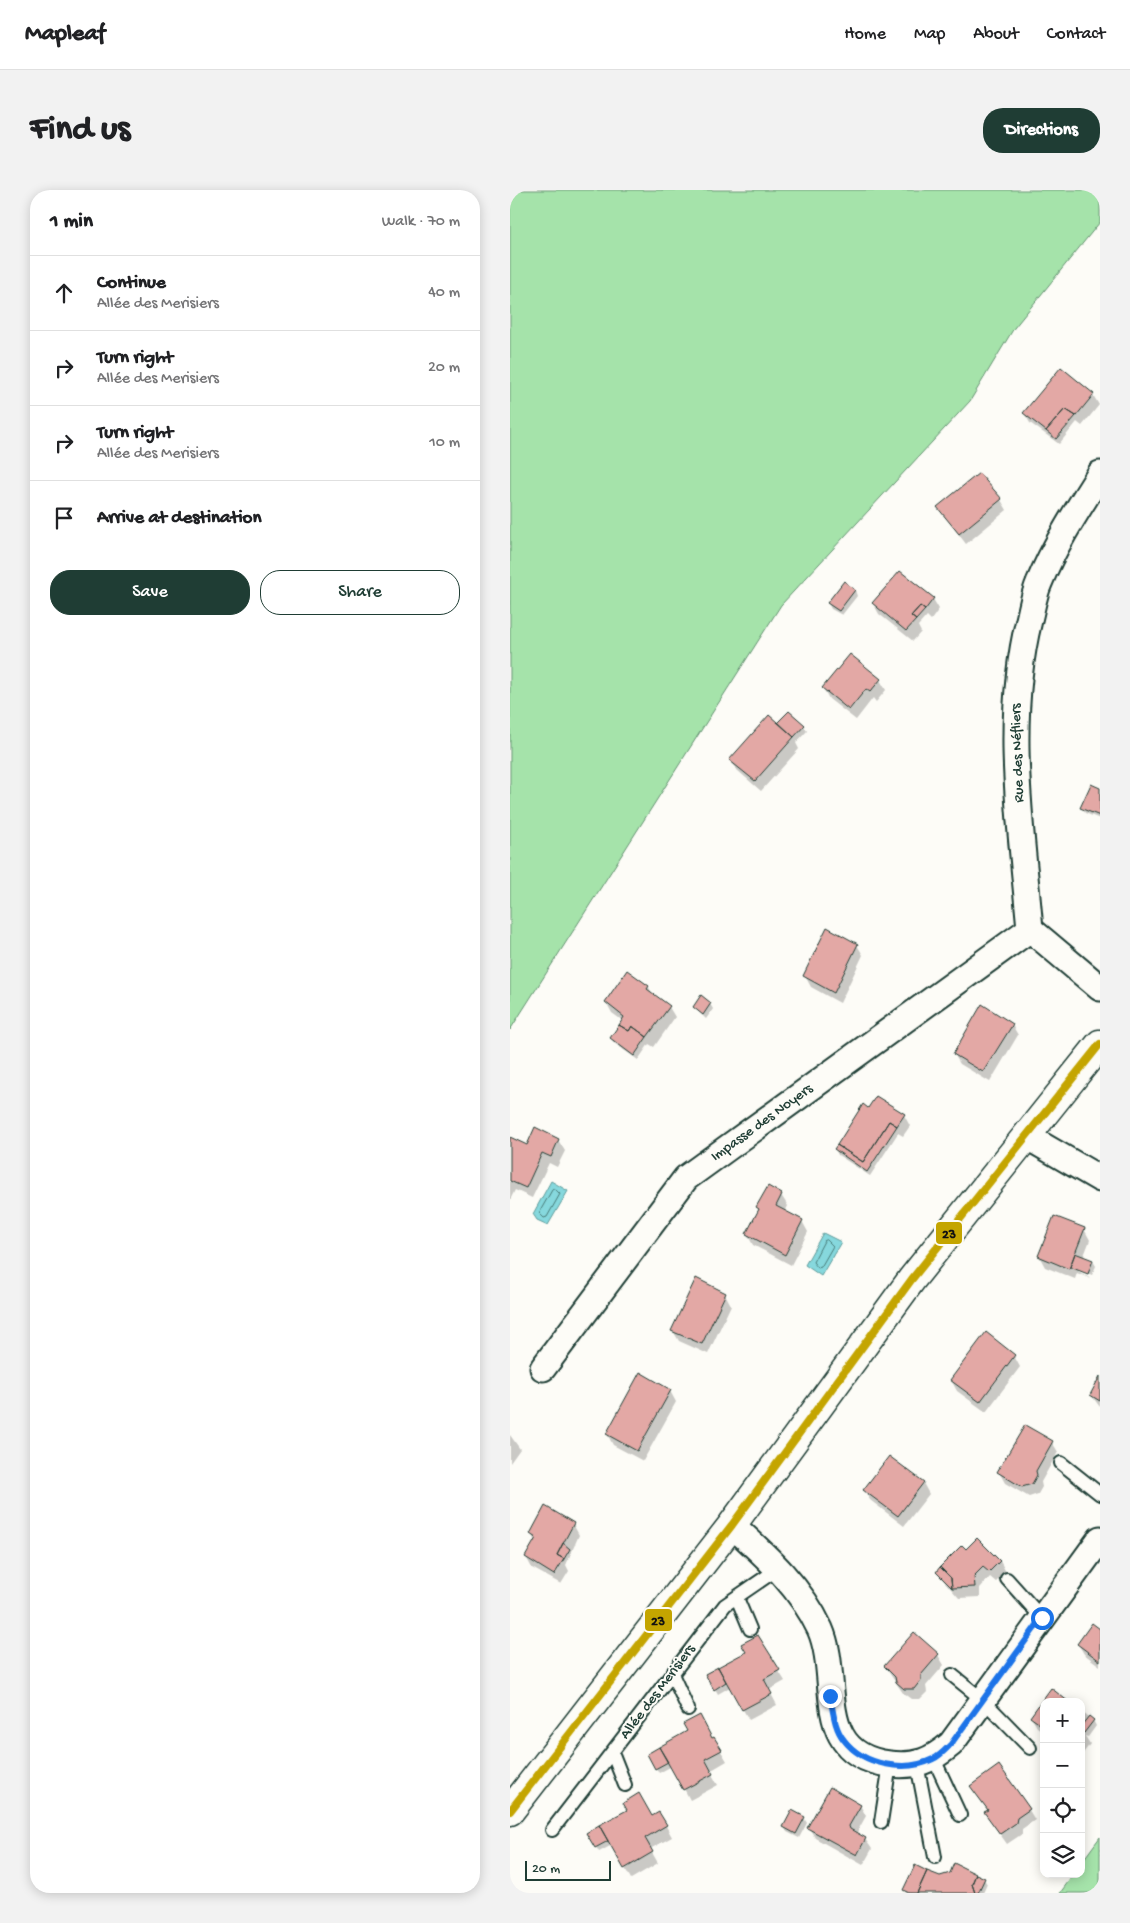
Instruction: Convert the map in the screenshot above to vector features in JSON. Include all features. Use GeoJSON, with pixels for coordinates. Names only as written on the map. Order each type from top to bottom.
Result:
{"type":"FeatureCollection","features":[{"type":"Feature","properties":{"kind":"street","name":"Rue des Néfliers"},"geometry":{"type":"LineString","coordinates":[[1030,929],[1015,756],[1017,688],[1025,637],[1038,584],[1067,526],[1100,474]]}},
{"type":"Feature","properties":{"kind":"street"},"geometry":{"type":"LineString","coordinates":[[1030,929],[1100,988]]}},
{"type":"Feature","properties":{"kind":"street","name":"Impasse des Noyers"},"geometry":{"type":"LineString","coordinates":[[543,1368],[686,1178],[1030,929]]}},
{"type":"Feature","properties":{"kind":"street"},"geometry":{"type":"LineString","coordinates":[[510,1811],[732,1525],[912,1279],[1100,1044]]}},
{"type":"Feature","properties":{"kind":"street"},"geometry":{"type":"LineString","coordinates":[[1026,1136],[1100,1179]]}},
{"type":"Feature","properties":{"kind":"street"},"geometry":{"type":"LineString","coordinates":[[732,1525],[780,1568],[804,1601],[820,1629],[825,1645],[830,1696],[837,1729],[843,1739],[855,1752],[876,1762],[890,1764],[926,1761],[951,1744],[1100,1539]]}},
{"type":"Feature","properties":{"kind":"lane"},"geometry":{"type":"LineString","coordinates":[[1061,1463],[1100,1494]]}},
{"type":"Feature","properties":{"kind":"lane","name":"Allée des Merisiers"},"geometry":{"type":"LineString","coordinates":[[552,1830],[725,1606],[780,1568]]}},
{"type":"Feature","properties":{"kind":"lane"},"geometry":{"type":"LineString","coordinates":[[1007,1579],[1042,1618]]}},
{"type":"Feature","properties":{"kind":"lane"},"geometry":{"type":"LineString","coordinates":[[737,1598],[750,1629]]}},
{"type":"Feature","properties":{"kind":"lane"},"geometry":{"type":"LineString","coordinates":[[672,1674],[688,1709]]}},
{"type":"Feature","properties":{"kind":"lane"},"geometry":{"type":"LineString","coordinates":[[952,1675],[983,1700],[1030,1748]]}},
{"type":"Feature","properties":{"kind":"lane"},"geometry":{"type":"LineString","coordinates":[[612,1752],[625,1785]]}},
{"type":"Feature","properties":{"kind":"lane"},"geometry":{"type":"LineString","coordinates":[[926,1761],[960,1814]]}},
{"type":"Feature","properties":{"kind":"lane"},"geometry":{"type":"LineString","coordinates":[[926,1761],[936,1857]]}},
{"type":"Feature","properties":{"kind":"lane"},"geometry":{"type":"LineString","coordinates":[[881,1822],[890,1764]]}},
{"type":"Feature","properties":{"kind":"green space"},"geometry":{"type":"Polygon","coordinates":[[[510,190],[1100,190],[1100,222],[1014,328],[970,401],[781,605],[510,1030],[510,190]]]}},
{"type":"Feature","properties":{"kind":"green space"},"geometry":{"type":"Polygon","coordinates":[[[1100,1837],[1100,1893],[1060,1893],[1071,1878],[1085,1878],[1085,1858],[1100,1837]]]}},
{"type":"Feature","properties":{"kind":"water"},"geometry":{"type":"Polygon","coordinates":[[[551,1181],[568,1191],[548,1225],[537,1220],[533,1214],[551,1181]]]}},
{"type":"Feature","properties":{"kind":"water"},"geometry":{"type":"Polygon","coordinates":[[[823,1233],[841,1242],[821,1276],[805,1265],[823,1233]]]}},
{"type":"Feature","properties":{"kind":"building"},"geometry":{"type":"Polygon","coordinates":[[[1061,367],[1094,394],[1076,416],[1065,409],[1046,431],[1023,413],[1061,367]]]}},
{"type":"Feature","properties":{"kind":"building"},"geometry":{"type":"Polygon","coordinates":[[[1065,409],[1076,416],[1056,439],[1046,431],[1065,409]]]}},
{"type":"Feature","properties":{"kind":"building"},"geometry":{"type":"Polygon","coordinates":[[[979,473],[1002,499],[959,534],[937,507],[979,473]]]}},
{"type":"Feature","properties":{"kind":"building"},"geometry":{"type":"Polygon","coordinates":[[[900,571],[934,598],[925,610],[920,606],[911,616],[916,620],[906,631],[872,603],[900,571]]]}},
{"type":"Feature","properties":{"kind":"building"},"geometry":{"type":"Polygon","coordinates":[[[844,581],[855,590],[839,611],[827,603],[844,581]]]}},
{"type":"Feature","properties":{"kind":"building"},"geometry":{"type":"Polygon","coordinates":[[[920,606],[925,610],[916,620],[911,616],[920,606]]]}},
{"type":"Feature","properties":{"kind":"building"},"geometry":{"type":"Polygon","coordinates":[[[850,654],[881,679],[870,692],[866,689],[849,710],[822,688],[850,654]]]}},
{"type":"Feature","properties":{"kind":"building"},"geometry":{"type":"Polygon","coordinates":[[[789,711],[805,725],[794,737],[778,722],[789,711]]]}},
{"type":"Feature","properties":{"kind":"building"},"geometry":{"type":"Polygon","coordinates":[[[769,715],[794,737],[755,781],[729,760],[769,715]]]}},
{"type":"Feature","properties":{"kind":"building"},"geometry":{"type":"Polygon","coordinates":[[[1091,784],[1100,788],[1100,816],[1080,808],[1091,784]]]}},
{"type":"Feature","properties":{"kind":"building"},"geometry":{"type":"Polygon","coordinates":[[[827,927],[858,944],[834,993],[803,976],[827,927]]]}},
{"type":"Feature","properties":{"kind":"building"},"geometry":{"type":"Polygon","coordinates":[[[627,970],[649,986],[647,989],[670,1006],[647,1037],[632,1026],[629,1031],[619,1025],[624,1017],[605,1002],[627,970]]]}},
{"type":"Feature","properties":{"kind":"building"},"geometry":{"type":"Polygon","coordinates":[[[701,995],[711,1003],[703,1015],[693,1007],[701,995]]]}},
{"type":"Feature","properties":{"kind":"building"},"geometry":{"type":"Polygon","coordinates":[[[982,1004],[1013,1024],[983,1072],[953,1054],[982,1004]]]}},
{"type":"Feature","properties":{"kind":"building"},"geometry":{"type":"Polygon","coordinates":[[[619,1025],[629,1031],[632,1026],[647,1037],[634,1056],[610,1038],[619,1025]]]}},
{"type":"Feature","properties":{"kind":"building"},"geometry":{"type":"Polygon","coordinates":[[[876,1096],[905,1114],[897,1126],[889,1121],[863,1162],[837,1145],[863,1104],[868,1108],[876,1096]]]}},
{"type":"Feature","properties":{"kind":"building"},"geometry":{"type":"Polygon","coordinates":[[[889,1121],[897,1126],[867,1172],[834,1149],[837,1145],[863,1162],[889,1121]]]}},
{"type":"Feature","properties":{"kind":"building"},"geometry":{"type":"Polygon","coordinates":[[[535,1127],[559,1139],[551,1157],[542,1153],[526,1188],[510,1181],[510,1137],[527,1145],[535,1127]]]}},
{"type":"Feature","properties":{"kind":"building"},"geometry":{"type":"Polygon","coordinates":[[[768,1186],[782,1194],[776,1206],[803,1220],[785,1255],[746,1234],[759,1209],[756,1207],[768,1186]]]}},
{"type":"Feature","properties":{"kind":"building"},"geometry":{"type":"Polygon","coordinates":[[[1054,1216],[1085,1228],[1069,1269],[1038,1256],[1054,1216]]]}},
{"type":"Feature","properties":{"kind":"building"},"geometry":{"type":"Polygon","coordinates":[[[1075,1253],[1093,1260],[1088,1274],[1070,1267],[1075,1253]]]}},
{"type":"Feature","properties":{"kind":"building"},"geometry":{"type":"Polygon","coordinates":[[[696,1278],[726,1293],[702,1344],[671,1331],[696,1278]]]}},
{"type":"Feature","properties":{"kind":"building"},"geometry":{"type":"Polygon","coordinates":[[[986,1332],[1015,1355],[980,1402],[950,1380],[986,1332]]]}},
{"type":"Feature","properties":{"kind":"building"},"geometry":{"type":"Polygon","coordinates":[[[640,1372],[671,1390],[637,1451],[606,1434],[640,1372]]]}},
{"type":"Feature","properties":{"kind":"building"},"geometry":{"type":"Polygon","coordinates":[[[1100,1376],[1100,1401],[1090,1395],[1100,1376]]]}},
{"type":"Feature","properties":{"kind":"building"},"geometry":{"type":"Polygon","coordinates":[[[1025,1425],[1053,1441],[1036,1471],[1037,1475],[1032,1484],[1022,1487],[997,1472],[1025,1425]]]}},
{"type":"Feature","properties":{"kind":"building"},"geometry":{"type":"Polygon","coordinates":[[[889,1456],[924,1482],[898,1516],[863,1490],[889,1456]]]}},
{"type":"Feature","properties":{"kind":"building"},"geometry":{"type":"Polygon","coordinates":[[[545,1506],[574,1523],[557,1555],[564,1559],[554,1575],[525,1557],[536,1538],[530,1534],[545,1506]]]}},
{"type":"Feature","properties":{"kind":"building"},"geometry":{"type":"Polygon","coordinates":[[[977,1538],[1000,1561],[989,1572],[983,1567],[974,1576],[975,1587],[952,1588],[951,1578],[940,1567],[962,1545],[966,1549],[977,1538]]]}},
{"type":"Feature","properties":{"kind":"building"},"geometry":{"type":"Polygon","coordinates":[[[563,1543],[570,1549],[564,1559],[557,1555],[563,1543]]]}},
{"type":"Feature","properties":{"kind":"building"},"geometry":{"type":"Polygon","coordinates":[[[940,1567],[951,1578],[952,1588],[936,1572],[940,1567]]]}},
{"type":"Feature","properties":{"kind":"building"},"geometry":{"type":"Polygon","coordinates":[[[1092,1623],[1100,1629],[1100,1661],[1077,1644],[1092,1623]]]}},
{"type":"Feature","properties":{"kind":"building"},"geometry":{"type":"Polygon","coordinates":[[[914,1632],[939,1654],[921,1675],[921,1680],[914,1689],[904,1689],[884,1666],[914,1632]]]}},
{"type":"Feature","properties":{"kind":"building"},"geometry":{"type":"Polygon","coordinates":[[[758,1635],[780,1670],[764,1679],[772,1694],[742,1710],[718,1667],[746,1652],[741,1644],[758,1635]]]}},
{"type":"Feature","properties":{"kind":"building"},"geometry":{"type":"Polygon","coordinates":[[[718,1667],[726,1682],[714,1690],[705,1674],[718,1667]]]}},
{"type":"Feature","properties":{"kind":"building"},"geometry":{"type":"Polygon","coordinates":[[[1051,1688],[1064,1698],[1044,1698],[1051,1688]]]}},
{"type":"Feature","properties":{"kind":"building"},"geometry":{"type":"Polygon","coordinates":[[[1040,1703],[1040,1724],[1030,1717],[1040,1703]]]}},
{"type":"Feature","properties":{"kind":"building"},"geometry":{"type":"Polygon","coordinates":[[[700,1715],[712,1738],[714,1737],[722,1750],[705,1759],[713,1774],[683,1790],[659,1747],[687,1731],[683,1724],[700,1715]]]}},
{"type":"Feature","properties":{"kind":"building"},"geometry":{"type":"Polygon","coordinates":[[[1089,1716],[1094,1720],[1085,1732],[1085,1721],[1089,1716]]]}},
{"type":"Feature","properties":{"kind":"building"},"geometry":{"type":"Polygon","coordinates":[[[659,1747],[668,1762],[655,1769],[647,1754],[659,1747]]]}},
{"type":"Feature","properties":{"kind":"building"},"geometry":{"type":"Polygon","coordinates":[[[999,1765],[1030,1809],[1017,1818],[1016,1823],[1000,1834],[984,1812],[988,1810],[970,1786],[999,1765]]]}},
{"type":"Feature","properties":{"kind":"building"},"geometry":{"type":"Polygon","coordinates":[[[830,1787],[861,1805],[849,1826],[850,1829],[866,1838],[857,1855],[807,1828],[830,1787]]]}},
{"type":"Feature","properties":{"kind":"building"},"geometry":{"type":"Polygon","coordinates":[[[639,1793],[652,1816],[659,1812],[667,1825],[645,1838],[653,1852],[624,1869],[599,1825],[627,1810],[623,1803],[639,1793]]]}},
{"type":"Feature","properties":{"kind":"building"},"geometry":{"type":"Polygon","coordinates":[[[792,1810],[805,1817],[796,1834],[783,1827],[792,1810]]]}},
{"type":"Feature","properties":{"kind":"building"},"geometry":{"type":"Polygon","coordinates":[[[599,1825],[608,1841],[595,1848],[586,1833],[599,1825]]]}},
{"type":"Feature","properties":{"kind":"building"},"geometry":{"type":"Polygon","coordinates":[[[954,1863],[976,1874],[972,1884],[975,1893],[917,1893],[927,1871],[940,1876],[950,1873],[954,1863]]]}},
{"type":"Feature","properties":{"kind":"building"},"geometry":{"type":"Polygon","coordinates":[[[915,1865],[927,1871],[917,1893],[909,1893],[903,1890],[915,1865]]]}},
{"type":"Feature","properties":{"kind":"building"},"geometry":{"type":"Polygon","coordinates":[[[976,1874],[985,1878],[978,1893],[975,1893],[972,1884],[976,1874]]]}},
{"type":"Feature","properties":{"kind":"transit line","name":"23"},"geometry":{"type":"LineString","coordinates":[[510,1811],[732,1525],[912,1279],[1100,1044]]}},
{"type":"Feature","properties":{"kind":"route"},"geometry":{"type":"LineString","coordinates":[[830,1696],[837,1729],[855,1752],[876,1762],[895,1765],[917,1764],[934,1759],[951,1744],[1042,1618]]}}]}
